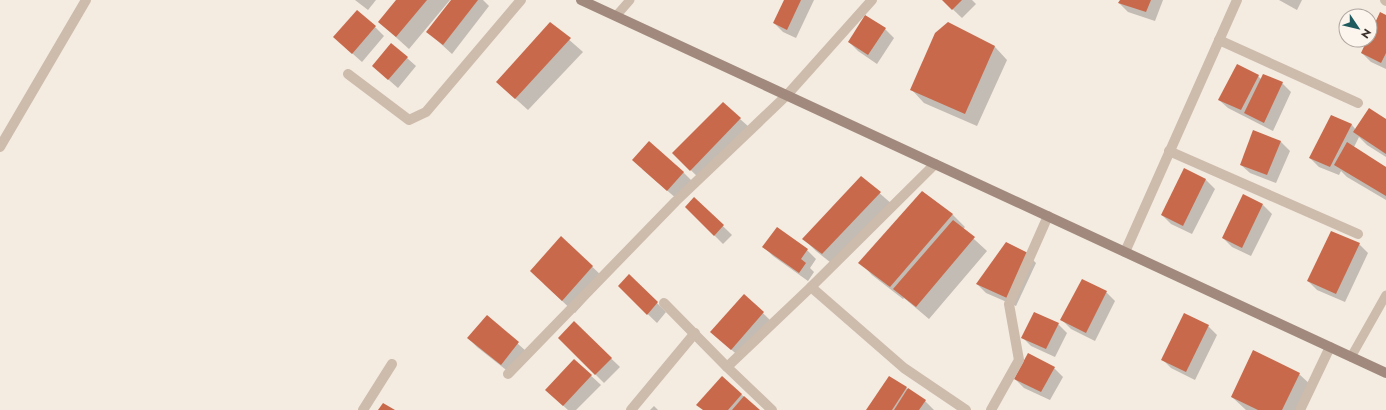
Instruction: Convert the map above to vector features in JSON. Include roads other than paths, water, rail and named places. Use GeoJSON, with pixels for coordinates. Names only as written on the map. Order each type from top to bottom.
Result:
{"type":"FeatureCollection","features":[{"type":"Feature","properties":{"kind":"main road"},"geometry":{"type":"LineString","coordinates":[[581,0],[1386,373]]}},
{"type":"Feature","properties":{"kind":"street"},"geometry":{"type":"LineString","coordinates":[[0,147],[85,0]]}},
{"type":"Feature","properties":{"kind":"street"},"geometry":{"type":"LineString","coordinates":[[348,74],[409,120],[426,112],[521,0]]}},
{"type":"Feature","properties":{"kind":"street"},"geometry":{"type":"LineString","coordinates":[[508,374],[676,201],[787,95],[872,0]]}},
{"type":"Feature","properties":{"kind":"street"},"geometry":{"type":"LineString","coordinates":[[1125,252],[1237,0]]}},
{"type":"Feature","properties":{"kind":"street"},"geometry":{"type":"LineString","coordinates":[[1219,40],[1358,103]]}},
{"type":"Feature","properties":{"kind":"street"},"geometry":{"type":"LineString","coordinates":[[1169,151],[1358,234]]}},
{"type":"Feature","properties":{"kind":"street"},"geometry":{"type":"LineString","coordinates":[[728,367],[935,164]]}},
{"type":"Feature","properties":{"kind":"street"},"geometry":{"type":"LineString","coordinates":[[991,410],[1019,360],[1009,304],[1048,216]]}},
{"type":"Feature","properties":{"kind":"street"},"geometry":{"type":"LineString","coordinates":[[811,287],[904,368],[966,410]]}},
{"type":"Feature","properties":{"kind":"street"},"geometry":{"type":"LineString","coordinates":[[664,303],[772,410]]}},
{"type":"Feature","properties":{"kind":"street"},"geometry":{"type":"LineString","coordinates":[[630,410],[695,334]]}},
{"type":"Feature","properties":{"kind":"street"},"geometry":{"type":"LineString","coordinates":[[1300,410],[1330,347]]}},
{"type":"Feature","properties":{"kind":"street"},"geometry":{"type":"LineString","coordinates":[[363,410],[392,364]]}},
{"type":"Feature","properties":{"kind":"lane"},"geometry":{"type":"LineString","coordinates":[[616,16],[630,0]]}},
{"type":"Feature","properties":{"kind":"lane"},"geometry":{"type":"LineString","coordinates":[[1351,357],[1386,295]]}}]}
